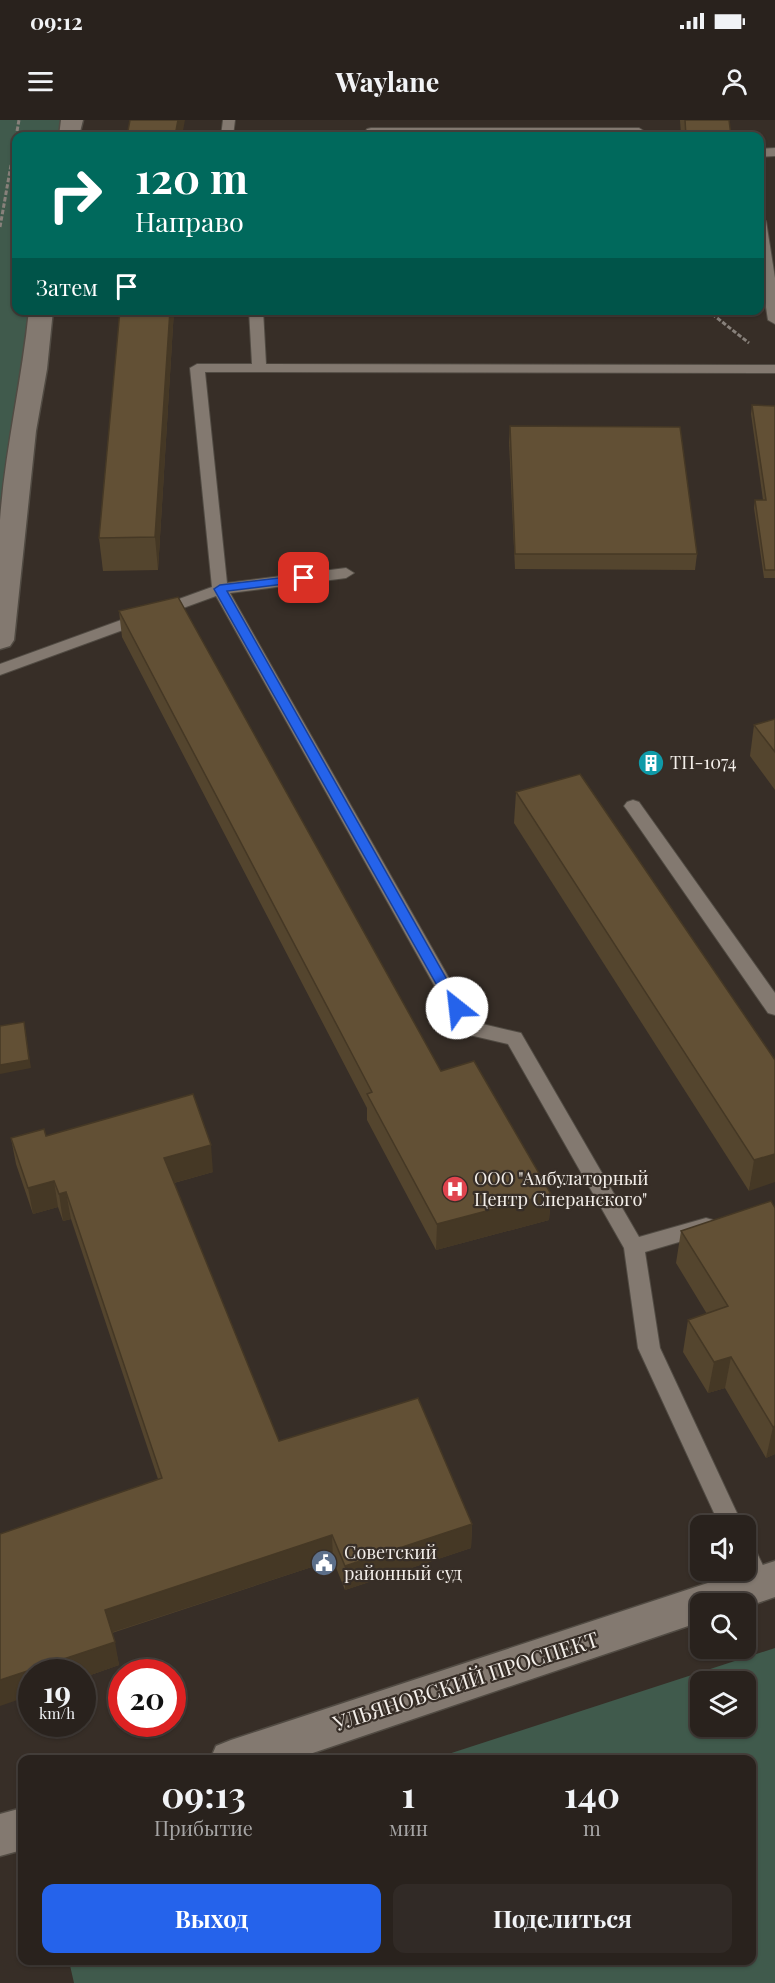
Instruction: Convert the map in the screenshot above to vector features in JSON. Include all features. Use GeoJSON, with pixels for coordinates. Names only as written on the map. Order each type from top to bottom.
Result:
{"type":"FeatureCollection","features":[{"type":"Feature","properties":{"kind":"street"},"geometry":{"type":"LineString","coordinates":[[0,640],[23,431],[35,369],[40,315]]}},
{"type":"Feature","properties":{"kind":"street","name":"УЛЬЯНОВСКИЙ ПРОСПЕКТ"},"geometry":{"type":"LineString","coordinates":[[721,1593],[760,1572]]}},
{"type":"Feature","properties":{"kind":"street","name":"УЛЬЯНОВСКИЙ ПРОСПЕКТ"},"geometry":{"type":"LineString","coordinates":[[246,1755],[690,1608]]}},
{"type":"Feature","properties":{"kind":"street"},"geometry":{"type":"LineString","coordinates":[[0,1835],[18,1830]]}},
{"type":"Feature","properties":{"kind":"lane"},"geometry":{"type":"LineString","coordinates":[[371,132],[639,132]]}},
{"type":"Feature","properties":{"kind":"lane"},"geometry":{"type":"LineString","coordinates":[[764,252],[775,320]]}},
{"type":"Feature","properties":{"kind":"lane"},"geometry":{"type":"LineString","coordinates":[[256,315],[259,368]]}},
{"type":"Feature","properties":{"kind":"lane"},"geometry":{"type":"LineString","coordinates":[[727,1515],[649,1348],[634,1247],[514,1038],[468,1028],[220,589],[197,368],[775,369]]}},
{"type":"Feature","properties":{"kind":"lane"},"geometry":{"type":"LineString","coordinates":[[0,670],[220,589],[345,573]]}},
{"type":"Feature","properties":{"kind":"lane"},"geometry":{"type":"LineString","coordinates":[[633,806],[775,1008]]}},
{"type":"Feature","properties":{"kind":"lane"},"geometry":{"type":"LineString","coordinates":[[634,1247],[721,1221]]}},
{"type":"Feature","properties":{"kind":"path"},"geometry":{"type":"LineString","coordinates":[[0,227],[12,159]]}},
{"type":"Feature","properties":{"kind":"path"},"geometry":{"type":"LineString","coordinates":[[713,315],[750,344]]}},
{"type":"Feature","properties":{"kind":"green space"},"geometry":{"type":"Polygon","coordinates":[[[0,120],[72,120],[70,132],[12,132],[12,315],[41,315],[0,640],[0,120]]]}},
{"type":"Feature","properties":{"kind":"green space"},"geometry":{"type":"Polygon","coordinates":[[[775,1648],[775,1983],[74,1983],[70,1965],[756,1965],[756,1755],[445,1755],[690,1676],[690,1737],[756,1737],[756,1671],[704,1671],[741,1659],[756,1659],[756,1654],[775,1648]]]}},
{"type":"Feature","properties":{"kind":"building"},"geometry":{"type":"Polygon","coordinates":[[[130,120],[178,120],[176,132],[128,132],[130,120]]]}},
{"type":"Feature","properties":{"kind":"building"},"geometry":{"type":"Polygon","coordinates":[[[685,120],[729,120],[730,132],[686,132],[685,120]]]}},
{"type":"Feature","properties":{"kind":"building"},"geometry":{"type":"Polygon","coordinates":[[[120,315],[170,315],[155,537],[99,538],[120,315]]]}},
{"type":"Feature","properties":{"kind":"building"},"geometry":{"type":"Polygon","coordinates":[[[752,405],[775,406],[775,570],[765,570],[755,500],[766,500],[752,405]]]}},
{"type":"Feature","properties":{"kind":"building"},"geometry":{"type":"Polygon","coordinates":[[[510,426],[680,427],[697,554],[515,554],[510,426]]]}},
{"type":"Feature","properties":{"kind":"building"},"geometry":{"type":"Polygon","coordinates":[[[178,597],[441,1071],[474,1061],[551,1194],[437,1224],[367,1094],[372,1092],[119,611],[178,597]]]}},
{"type":"Feature","properties":{"kind":"building"},"geometry":{"type":"Polygon","coordinates":[[[775,719],[775,752],[754,725],[775,719]]]}},
{"type":"Feature","properties":{"kind":"building"},"geometry":{"type":"Polygon","coordinates":[[[580,774],[775,1060],[775,1154],[754,1160],[516,792],[580,774]]]}},
{"type":"Feature","properties":{"kind":"building"},"geometry":{"type":"Polygon","coordinates":[[[24,1022],[29,1060],[0,1065],[0,1026],[24,1022]]]}},
{"type":"Feature","properties":{"kind":"building"},"geometry":{"type":"Polygon","coordinates":[[[193,1094],[211,1145],[164,1158],[279,1441],[418,1398],[472,1524],[345,1566],[332,1535],[105,1610],[115,1642],[64,1659],[18,1659],[18,1674],[0,1680],[0,1534],[162,1478],[66,1192],[59,1194],[54,1181],[28,1188],[11,1138],[44,1129],[46,1136],[193,1094]]]}},
{"type":"Feature","properties":{"kind":"building"},"geometry":{"type":"Polygon","coordinates":[[[771,1201],[775,1208],[775,1426],[773,1427],[731,1357],[714,1362],[688,1320],[728,1306],[681,1231],[771,1201]]]}},
{"type":"Feature","properties":{"kind":"place","name":"ТП-1074"},"geometry":{"type":"Point","coordinates":[651,763]}},
{"type":"Feature","properties":{"kind":"place","name":"ООО \"Амбулаторный Центр Сперанского\""},"geometry":{"type":"Point","coordinates":[455,1189]}},
{"type":"Feature","properties":{"kind":"place","name":"Советский районный суд"},"geometry":{"type":"Point","coordinates":[324,1563]}},
{"type":"Feature","properties":{"kind":"route"},"geometry":{"type":"LineString","coordinates":[[304,578],[220,589],[457,1008]]}}]}
